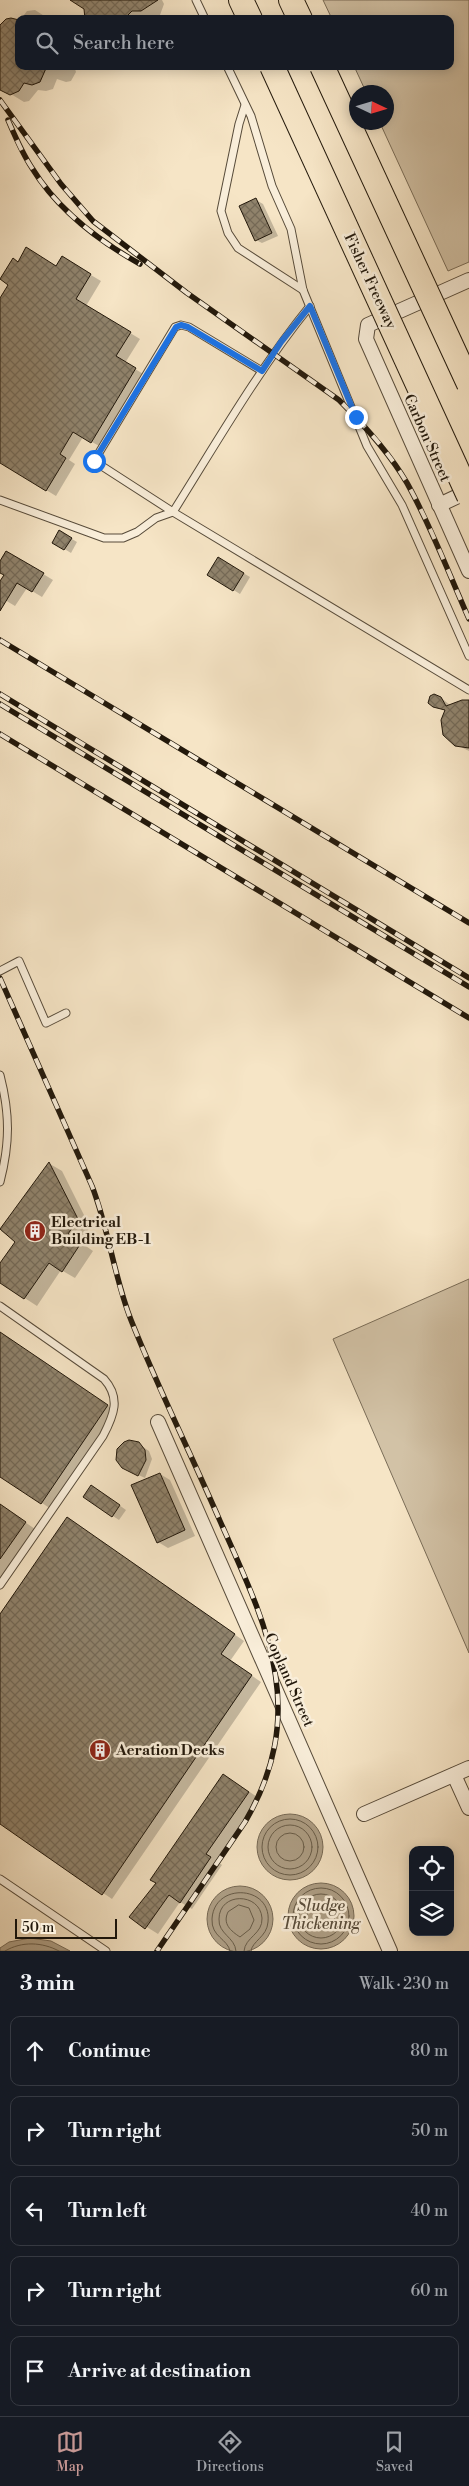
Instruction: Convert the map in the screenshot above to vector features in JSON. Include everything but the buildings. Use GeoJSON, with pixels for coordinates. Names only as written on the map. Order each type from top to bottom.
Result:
{"type":"FeatureCollection","features":[{"type":"Feature","properties":{"kind":"highway"},"geometry":{"type":"LineString","coordinates":[[241,0],[248,15]]}},
{"type":"Feature","properties":{"kind":"highway"},"geometry":{"type":"LineString","coordinates":[[291,0],[298,15]]}},
{"type":"Feature","properties":{"kind":"highway","name":"Fisher Freeway"},"geometry":{"type":"LineString","coordinates":[[274,70],[469,496]]}},
{"type":"Feature","properties":{"kind":"highway"},"geometry":{"type":"LineString","coordinates":[[324,70],[469,384]]}},
{"type":"Feature","properties":{"kind":"street","name":"Carbon Street"},"geometry":{"type":"LineString","coordinates":[[469,280],[368,325],[366,339],[469,571]]}},
{"type":"Feature","properties":{"kind":"street"},"geometry":{"type":"LineString","coordinates":[[439,505],[469,491]]}},
{"type":"Feature","properties":{"kind":"street","name":"Copland Street"},"geometry":{"type":"LineString","coordinates":[[158,1422],[390,1951]]}},
{"type":"Feature","properties":{"kind":"street"},"geometry":{"type":"LineString","coordinates":[[364,1814],[469,1768]]}},
{"type":"Feature","properties":{"kind":"street"},"geometry":{"type":"LineString","coordinates":[[454,1775],[469,1808]]}},
{"type":"Feature","properties":{"kind":"lane"},"geometry":{"type":"LineString","coordinates":[[196,0],[203,15]]}},
{"type":"Feature","properties":{"kind":"lane"},"geometry":{"type":"LineString","coordinates":[[229,70],[245,105],[272,186],[291,229],[303,290],[367,446],[402,505],[469,656]]}},
{"type":"Feature","properties":{"kind":"lane"},"geometry":{"type":"LineString","coordinates":[[245,105],[238,124],[221,211],[228,233],[238,248],[303,290]]}},
{"type":"Feature","properties":{"kind":"lane"},"geometry":{"type":"LineString","coordinates":[[0,500],[104,538],[123,538],[137,532],[156,518],[173,512],[281,342],[310,306]]}},
{"type":"Feature","properties":{"kind":"lane"},"geometry":{"type":"LineString","coordinates":[[262,371],[188,327],[181,325],[176,327],[94,461],[173,512],[469,690]]}},
{"type":"Feature","properties":{"kind":"lane"},"geometry":{"type":"LineString","coordinates":[[0,971],[19,962],[46,1022],[66,1013]]}},
{"type":"Feature","properties":{"kind":"lane"},"geometry":{"type":"LineString","coordinates":[[0,1075],[6,1099],[9,1138],[0,1182]]}},
{"type":"Feature","properties":{"kind":"lane"},"geometry":{"type":"LineString","coordinates":[[0,1306],[104,1379],[113,1392],[116,1401],[113,1417],[103,1436],[0,1584]]}},
{"type":"Feature","properties":{"kind":"lane"},"geometry":{"type":"LineString","coordinates":[[0,1879],[106,1951]]}},
{"type":"Feature","properties":{"kind":"shaded area"},"geometry":{"type":"Polygon","coordinates":[[[323,0],[469,0],[469,262],[448,271],[383,130],[394,130],[394,85],[363,85],[356,70],[454,70],[454,15],[330,15],[323,0]]]}},
{"type":"Feature","properties":{"kind":"shaded area"},"geometry":{"type":"Polygon","coordinates":[[[469,1279],[469,1653],[333,1339],[469,1279]]]}},
{"type":"Feature","properties":{"kind":"water","name":"Sludge Thickening"},"geometry":{"type":"Polygon","coordinates":[[[290,1814],[303,1817],[313,1824],[320,1834],[323,1847],[320,1860],[313,1870],[303,1877],[290,1880],[277,1877],[267,1870],[260,1860],[257,1847],[260,1834],[267,1824],[277,1817],[290,1814]]]}},
{"type":"Feature","properties":{"kind":"water","name":"Sludge Thickening"},"geometry":{"type":"Polygon","coordinates":[[[321,1883],[334,1886],[344,1893],[351,1903],[354,1916],[351,1929],[344,1939],[334,1946],[321,1949],[308,1946],[298,1939],[291,1929],[288,1916],[291,1903],[298,1893],[308,1886],[321,1883]]]}},
{"type":"Feature","properties":{"kind":"water","name":"Sludge Thickening"},"geometry":{"type":"Polygon","coordinates":[[[240,1886],[253,1889],[263,1896],[270,1906],[272,1925],[267,1937],[258,1946],[246,1951],[227,1949],[217,1942],[210,1932],[207,1919],[210,1906],[217,1896],[227,1889],[240,1886]]]}},
{"type":"Feature","properties":{"kind":"water"},"geometry":{"type":"Polygon","coordinates":[[[30,1938],[51,1941],[70,1951],[0,1951],[0,1948],[9,1942],[30,1938]]]}},
{"type":"Feature","properties":{"kind":"railway"},"geometry":{"type":"LineString","coordinates":[[0,100],[61,184],[93,221],[187,293],[339,400],[367,429],[392,460],[416,499],[469,619]]}},
{"type":"Feature","properties":{"kind":"railway"},"geometry":{"type":"LineString","coordinates":[[8,120],[28,162],[54,197],[94,234],[140,264]]}},
{"type":"Feature","properties":{"kind":"railway"},"geometry":{"type":"LineString","coordinates":[[0,640],[469,923]]}},
{"type":"Feature","properties":{"kind":"railway"},"geometry":{"type":"LineString","coordinates":[[0,694],[469,978]]}},
{"type":"Feature","properties":{"kind":"railway"},"geometry":{"type":"LineString","coordinates":[[0,704],[469,987]]}},
{"type":"Feature","properties":{"kind":"railway"},"geometry":{"type":"LineString","coordinates":[[0,734],[469,1018]]}},
{"type":"Feature","properties":{"kind":"railway"},"geometry":{"type":"LineString","coordinates":[[0,978],[92,1186],[131,1320],[253,1597],[266,1633],[274,1669],[278,1706],[275,1743],[265,1782],[245,1822],[157,1951]]}},
{"type":"Feature","properties":{"kind":"place","name":"Electrical Building EB-1"},"geometry":{"type":"Point","coordinates":[35,1231]}},
{"type":"Feature","properties":{"kind":"place","name":"Aeration Decks"},"geometry":{"type":"Point","coordinates":[100,1750]}},
{"type":"Feature","properties":{"kind":"route"},"geometry":{"type":"LineString","coordinates":[[94,461],[176,327],[181,325],[188,327],[262,371],[281,342],[310,306],[356,417]]}}]}
